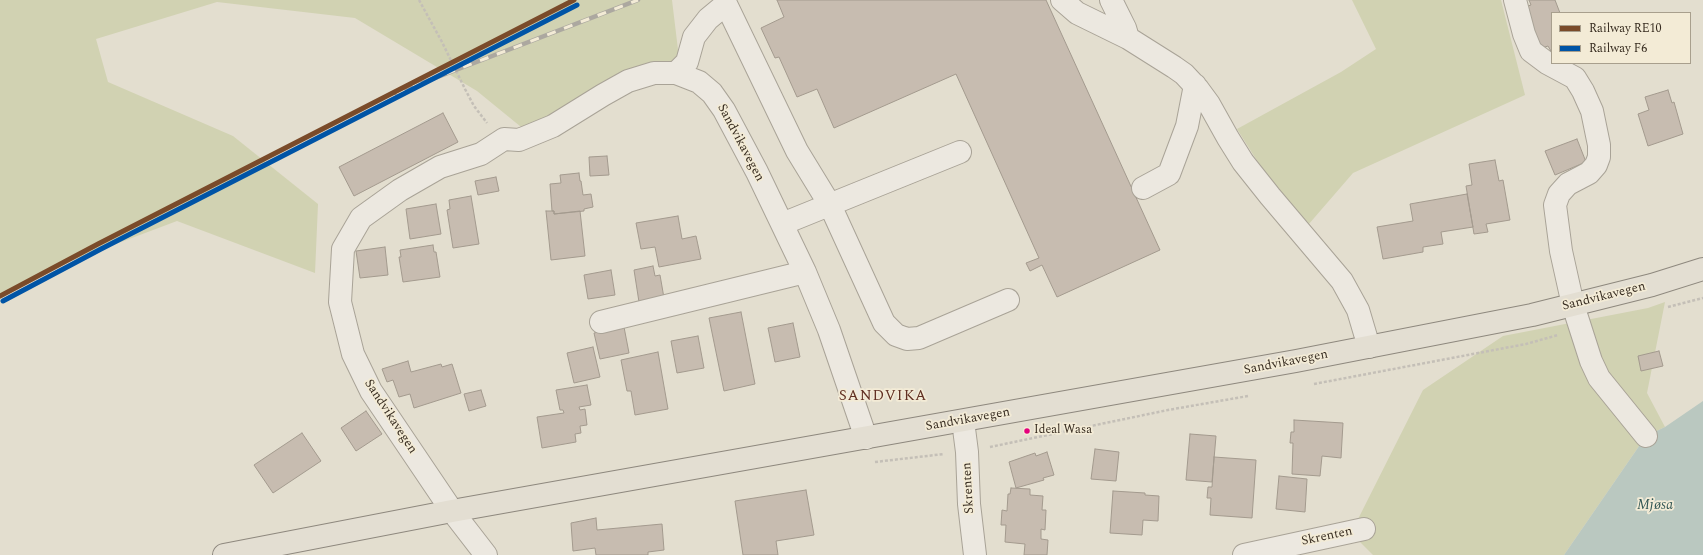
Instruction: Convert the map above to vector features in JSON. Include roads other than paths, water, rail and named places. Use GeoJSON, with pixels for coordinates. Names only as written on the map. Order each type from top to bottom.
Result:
{"type":"FeatureCollection","features":[{"type":"Feature","properties":{"kind":"main road","name":"Sandvikavegen"},"geometry":{"type":"LineString","coordinates":[[224,555],[452,511],[963,421],[1369,347],[1532,315],[1652,285],[1703,269]]}},
{"type":"Feature","properties":{"kind":"street"},"geometry":{"type":"LineString","coordinates":[[1062,0],[1077,13],[1128,38],[1184,74],[1195,85],[1209,104],[1243,162],[1342,282],[1358,310],[1369,347]]}},
{"type":"Feature","properties":{"kind":"street"},"geometry":{"type":"LineString","coordinates":[[1111,0],[1125,28],[1128,38]]}},
{"type":"Feature","properties":{"kind":"street"},"geometry":{"type":"LineString","coordinates":[[1515,0],[1524,34],[1532,51],[1546,63],[1575,78],[1592,111],[1599,145],[1599,157],[1596,165],[1589,173],[1568,184],[1559,194],[1555,205],[1561,251],[1573,305],[1587,350],[1599,378],[1646,436]]}},
{"type":"Feature","properties":{"kind":"street"},"geometry":{"type":"LineString","coordinates":[[676,73],[687,62],[694,37],[708,18],[726,4],[797,151],[830,205],[884,323],[896,335],[907,339],[918,338],[1008,300]]}},
{"type":"Feature","properties":{"kind":"street","name":"Sandvikavegen"},"geometry":{"type":"LineString","coordinates":[[452,511],[371,391],[353,354],[340,302],[343,249],[361,218],[393,195],[440,167],[481,154],[504,139],[518,140],[553,126],[628,81],[654,73],[676,73],[699,82],[712,93],[720,104],[757,172],[805,272],[829,330],[866,438]]}},
{"type":"Feature","properties":{"kind":"street"},"geometry":{"type":"LineString","coordinates":[[1143,188],[1169,174],[1187,126],[1195,85]]}},
{"type":"Feature","properties":{"kind":"street"},"geometry":{"type":"LineString","coordinates":[[782,224],[960,152]]}},
{"type":"Feature","properties":{"kind":"street"},"geometry":{"type":"LineString","coordinates":[[601,322],[805,272]]}},
{"type":"Feature","properties":{"kind":"street","name":"Skrenten"},"geometry":{"type":"LineString","coordinates":[[963,421],[967,452],[969,504],[975,555]]}},
{"type":"Feature","properties":{"kind":"street"},"geometry":{"type":"LineString","coordinates":[[452,511],[486,555]]}},
{"type":"Feature","properties":{"kind":"street","name":"Skrenten"},"geometry":{"type":"LineString","coordinates":[[1244,555],[1317,547],[1364,529]]}},
{"type":"Feature","properties":{"kind":"water","name":"Mjøsa"},"geometry":{"type":"Polygon","coordinates":[[[1703,401],[1703,555],[1564,555],[1646,436],[1665,427],[1703,401]]]}},
{"type":"Feature","properties":{"kind":"railway"},"geometry":{"type":"LineString","coordinates":[[396,93],[638,0]]}},
{"type":"Feature","properties":{"kind":"rail line","name":"RE10"},"geometry":{"type":"LineString","coordinates":[[0,296],[98,244],[574,0]]}},
{"type":"Feature","properties":{"kind":"rail line","name":"F6"},"geometry":{"type":"LineString","coordinates":[[3,301],[101,249],[577,5]]}},
{"type":"Feature","properties":{"kind":"place","name":"Ideal Wasa"},"geometry":{"type":"Point","coordinates":[1027,431]}},
{"type":"Feature","properties":{"kind":"district","name":"SANDVIKA"},"geometry":{"type":"Point","coordinates":[883,397]}}]}
